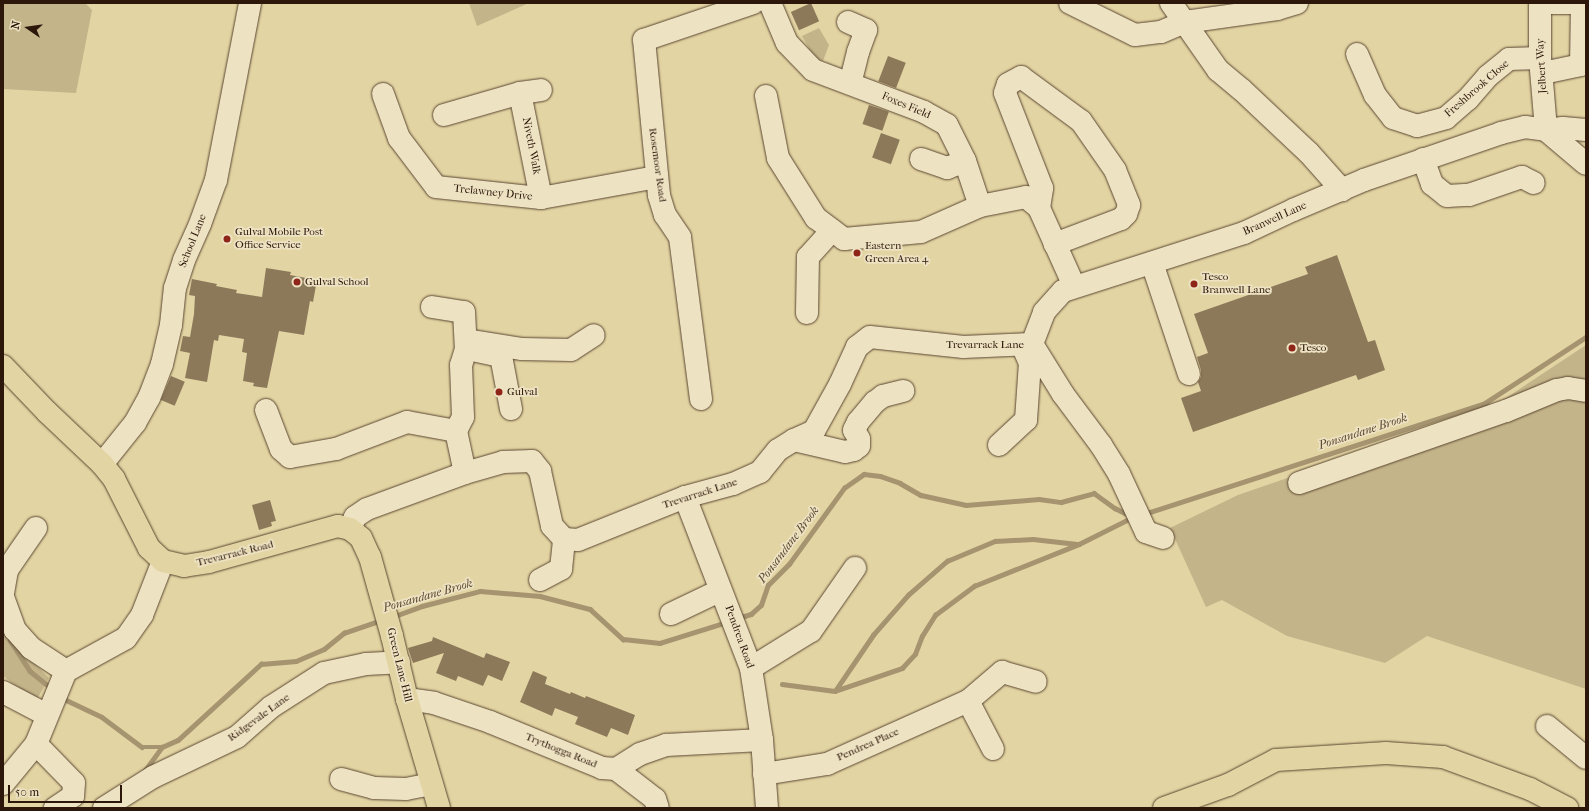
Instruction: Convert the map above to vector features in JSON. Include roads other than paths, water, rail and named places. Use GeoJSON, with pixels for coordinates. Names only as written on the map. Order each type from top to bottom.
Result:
{"type":"FeatureCollection","features":[{"type":"Feature","properties":{"kind":"main road"},"geometry":{"type":"LineString","coordinates":[[3,366],[46,412],[102,464],[114,480],[149,548],[163,561]]}},
{"type":"Feature","properties":{"kind":"main road","name":"Trevarrack Road"},"geometry":{"type":"LineString","coordinates":[[163,561],[184,566],[209,562],[338,526],[350,529]]}},
{"type":"Feature","properties":{"kind":"main road","name":"Green Lane Hill"},"geometry":{"type":"LineString","coordinates":[[350,529],[361,538],[370,557],[399,662],[407,699],[439,808]]}},
{"type":"Feature","properties":{"kind":"main road"},"geometry":{"type":"LineString","coordinates":[[1164,808],[1228,785],[1276,760],[1386,753],[1443,757],[1530,789],[1566,808]]}},
{"type":"Feature","properties":{"kind":"street","name":"School Lane"},"geometry":{"type":"LineString","coordinates":[[102,464],[135,423],[149,398],[162,364],[171,325],[176,288],[184,260],[200,224],[216,180],[250,3]]}},
{"type":"Feature","properties":{"kind":"street","name":"Rosemoor Road"},"geometry":{"type":"LineString","coordinates":[[701,399],[680,237],[665,215],[659,195],[644,40],[753,3]]}},
{"type":"Feature","properties":{"kind":"street","name":"Foxes Field"},"geometry":{"type":"LineString","coordinates":[[770,3],[787,43],[813,70],[924,112],[947,126],[965,161],[980,206]]}},
{"type":"Feature","properties":{"kind":"street"},"geometry":{"type":"LineString","coordinates":[[1070,3],[1135,35],[1161,32],[1186,22],[1278,9],[1297,3]]}},
{"type":"Feature","properties":{"kind":"street"},"geometry":{"type":"LineString","coordinates":[[1171,3],[1186,22],[1218,70],[1241,89],[1309,153],[1342,190]]}},
{"type":"Feature","properties":{"kind":"street","name":"Jelbert Way"},"geometry":{"type":"LineString","coordinates":[[1540,3],[1541,66],[1546,130]]}},
{"type":"Feature","properties":{"kind":"street","name":"Freshbrook Close"},"geometry":{"type":"LineString","coordinates":[[1357,54],[1376,95],[1393,118],[1417,126],[1446,118],[1468,99],[1488,76],[1509,59],[1541,66],[1581,65],[1582,3],[1540,3]]}},
{"type":"Feature","properties":{"kind":"street"},"geometry":{"type":"LineString","coordinates":[[848,22],[866,30],[858,52],[850,83]]}},
{"type":"Feature","properties":{"kind":"street"},"geometry":{"type":"LineString","coordinates":[[1039,208],[1042,188],[1005,93],[1008,84],[1021,77],[1081,121],[1115,170],[1128,205],[1126,214],[1121,219],[1055,244]]}},
{"type":"Feature","properties":{"kind":"street"},"geometry":{"type":"LineString","coordinates":[[444,115],[520,93],[541,90]]}},
{"type":"Feature","properties":{"kind":"street","name":"Niveth Walk"},"geometry":{"type":"LineString","coordinates":[[520,93],[542,198]]}},
{"type":"Feature","properties":{"kind":"street","name":"Trelawney Drive"},"geometry":{"type":"LineString","coordinates":[[382,94],[399,138],[436,187],[542,198],[657,178]]}},
{"type":"Feature","properties":{"kind":"street"},"geometry":{"type":"LineString","coordinates":[[766,96],[778,158],[816,218],[844,239],[921,232],[980,206],[1026,197],[1039,208],[1074,286]]}},
{"type":"Feature","properties":{"kind":"street","name":"Branwell Lane"},"geometry":{"type":"LineString","coordinates":[[1027,345],[1044,312],[1063,291],[1074,286],[1244,234],[1342,190],[1423,159],[1501,133],[1525,127],[1546,130],[1564,128],[1586,130]]}},
{"type":"Feature","properties":{"kind":"street"},"geometry":{"type":"LineString","coordinates":[[1546,130],[1586,164]]}},
{"type":"Feature","properties":{"kind":"street"},"geometry":{"type":"LineString","coordinates":[[921,159],[947,168],[965,161]]}},
{"type":"Feature","properties":{"kind":"street"},"geometry":{"type":"LineString","coordinates":[[1423,159],[1432,184],[1447,196],[1469,195],[1522,177],[1534,183]]}},
{"type":"Feature","properties":{"kind":"street"},"geometry":{"type":"LineString","coordinates":[[807,313],[808,257],[832,230]]}},
{"type":"Feature","properties":{"kind":"street"},"geometry":{"type":"LineString","coordinates":[[1152,263],[1189,374]]}},
{"type":"Feature","properties":{"kind":"street"},"geometry":{"type":"LineString","coordinates":[[432,307],[464,312],[466,344],[461,365],[463,417],[456,431],[465,473]]}},
{"type":"Feature","properties":{"kind":"street"},"geometry":{"type":"LineString","coordinates":[[466,344],[522,350],[571,350],[594,335]]}},
{"type":"Feature","properties":{"kind":"street","name":"Trevarrack Lane"},"geometry":{"type":"LineString","coordinates":[[564,539],[578,540],[686,497],[733,484],[760,472],[778,450],[794,440],[814,431],[840,384],[857,347],[870,337],[964,347],[1027,345]]}},
{"type":"Feature","properties":{"kind":"street"},"geometry":{"type":"LineString","coordinates":[[466,344],[501,356],[511,409]]}},
{"type":"Feature","properties":{"kind":"street"},"geometry":{"type":"LineString","coordinates":[[999,445],[1026,420],[1030,363],[1027,345]]}},
{"type":"Feature","properties":{"kind":"street"},"geometry":{"type":"LineString","coordinates":[[1027,345],[1116,468],[1146,532],[1163,538]]}},
{"type":"Feature","properties":{"kind":"street"},"geometry":{"type":"LineString","coordinates":[[1299,483],[1506,411],[1557,390],[1568,388],[1586,390]]}},
{"type":"Feature","properties":{"kind":"street"},"geometry":{"type":"LineString","coordinates":[[794,440],[845,452],[854,450],[859,446],[859,439],[854,430],[862,417],[875,402],[883,396],[903,391]]}},
{"type":"Feature","properties":{"kind":"street"},"geometry":{"type":"LineString","coordinates":[[266,410],[281,450],[290,457],[336,449],[407,422],[456,431]]}},
{"type":"Feature","properties":{"kind":"street"},"geometry":{"type":"LineString","coordinates":[[350,529],[355,517],[367,509],[465,473],[503,462],[532,461],[540,471],[552,526],[564,539],[561,569],[540,580]]}},
{"type":"Feature","properties":{"kind":"street","name":"Pendrea Road"},"geometry":{"type":"LineString","coordinates":[[686,497],[751,668],[762,740],[767,808]]}},
{"type":"Feature","properties":{"kind":"street"},"geometry":{"type":"LineString","coordinates":[[3,593],[7,570],[36,528]]}},
{"type":"Feature","properties":{"kind":"street"},"geometry":{"type":"LineString","coordinates":[[3,784],[36,744],[64,674],[126,638],[142,615],[163,561]]}},
{"type":"Feature","properties":{"kind":"street"},"geometry":{"type":"LineString","coordinates":[[751,668],[811,631],[855,568]]}},
{"type":"Feature","properties":{"kind":"street"},"geometry":{"type":"LineString","coordinates":[[671,614],[721,590]]}},
{"type":"Feature","properties":{"kind":"street"},"geometry":{"type":"LineString","coordinates":[[3,597],[15,630],[31,648],[64,674]]}},
{"type":"Feature","properties":{"kind":"street","name":"Ridgevale Lane"},"geometry":{"type":"LineString","coordinates":[[104,808],[153,778],[236,737],[271,707],[324,673],[366,664],[399,662]]}},
{"type":"Feature","properties":{"kind":"street","name":"Pendrea Place"},"geometry":{"type":"LineString","coordinates":[[764,774],[827,764],[968,701],[1002,672],[1036,682]]}},
{"type":"Feature","properties":{"kind":"street"},"geometry":{"type":"LineString","coordinates":[[3,692],[50,708]]}},
{"type":"Feature","properties":{"kind":"street","name":"Trythogga Road"},"geometry":{"type":"LineString","coordinates":[[407,699],[434,703],[476,717],[602,768],[616,769]]}},
{"type":"Feature","properties":{"kind":"street"},"geometry":{"type":"LineString","coordinates":[[968,701],[994,749]]}},
{"type":"Feature","properties":{"kind":"street"},"geometry":{"type":"LineString","coordinates":[[1547,726],[1586,758]]}},
{"type":"Feature","properties":{"kind":"street"},"geometry":{"type":"LineString","coordinates":[[658,808],[655,799],[616,769],[640,754],[666,745],[762,740]]}},
{"type":"Feature","properties":{"kind":"street"},"geometry":{"type":"LineString","coordinates":[[36,744],[74,783],[73,796],[55,808]]}},
{"type":"Feature","properties":{"kind":"street"},"geometry":{"type":"LineString","coordinates":[[341,779],[374,788],[406,789],[432,784]]}},
{"type":"Feature","properties":{"kind":"waterway","name":"Ponsandane Brook"},"geometry":{"type":"LineString","coordinates":[[1144,514],[1485,403],[1586,337]]}},
{"type":"Feature","properties":{"kind":"waterway","name":"Ponsandane Brook"},"geometry":{"type":"LineString","coordinates":[[738,618],[751,614],[761,605],[768,585],[789,564],[844,488],[864,474],[880,476],[900,483],[921,495],[966,505],[1039,499],[1061,502],[1094,493],[1115,508],[1129,515]]}},
{"type":"Feature","properties":{"kind":"waterway","name":"Ponsandane Brook"},"geometry":{"type":"LineString","coordinates":[[835,691],[902,668],[915,654],[922,636],[935,615],[974,586],[1079,544],[1133,517]]}},
{"type":"Feature","properties":{"kind":"waterway","name":"Ponsandane Brook"},"geometry":{"type":"LineString","coordinates":[[782,684],[835,691],[873,635],[908,595],[947,561],[995,541],[1033,539],[1077,544]]}},
{"type":"Feature","properties":{"kind":"waterway","name":"Ponsandane Brook"},"geometry":{"type":"LineString","coordinates":[[392,617],[422,606],[480,591],[540,596],[590,609],[623,639],[660,643],[727,622]]}},
{"type":"Feature","properties":{"kind":"waterway","name":"Ponsandane Brook"},"geometry":{"type":"LineString","coordinates":[[62,698],[102,717],[142,747],[162,747],[178,740],[261,664],[296,661],[324,649],[344,633],[381,620]]}},
{"type":"Feature","properties":{"kind":"waterway","name":"Ponsandane Brook"},"geometry":{"type":"LineString","coordinates":[[10,640],[30,671],[52,689]]}},
{"type":"Feature","properties":{"kind":"waterway"},"geometry":{"type":"LineString","coordinates":[[143,773],[162,747]]}},
{"type":"Feature","properties":{"kind":"place","name":"Gulval Mobile Post Office Service"},"geometry":{"type":"Point","coordinates":[227,239]}},
{"type":"Feature","properties":{"kind":"place","name":"Eastern Green Area 4"},"geometry":{"type":"Point","coordinates":[857,253]}},
{"type":"Feature","properties":{"kind":"place","name":"Gulval School"},"geometry":{"type":"Point","coordinates":[297,282]}},
{"type":"Feature","properties":{"kind":"place","name":"Tesco Branwell Lane"},"geometry":{"type":"Point","coordinates":[1194,284]}},
{"type":"Feature","properties":{"kind":"place","name":"Tesco"},"geometry":{"type":"Point","coordinates":[1292,348]}},
{"type":"Feature","properties":{"kind":"place","name":"Gulval"},"geometry":{"type":"Point","coordinates":[499,392]}}]}
